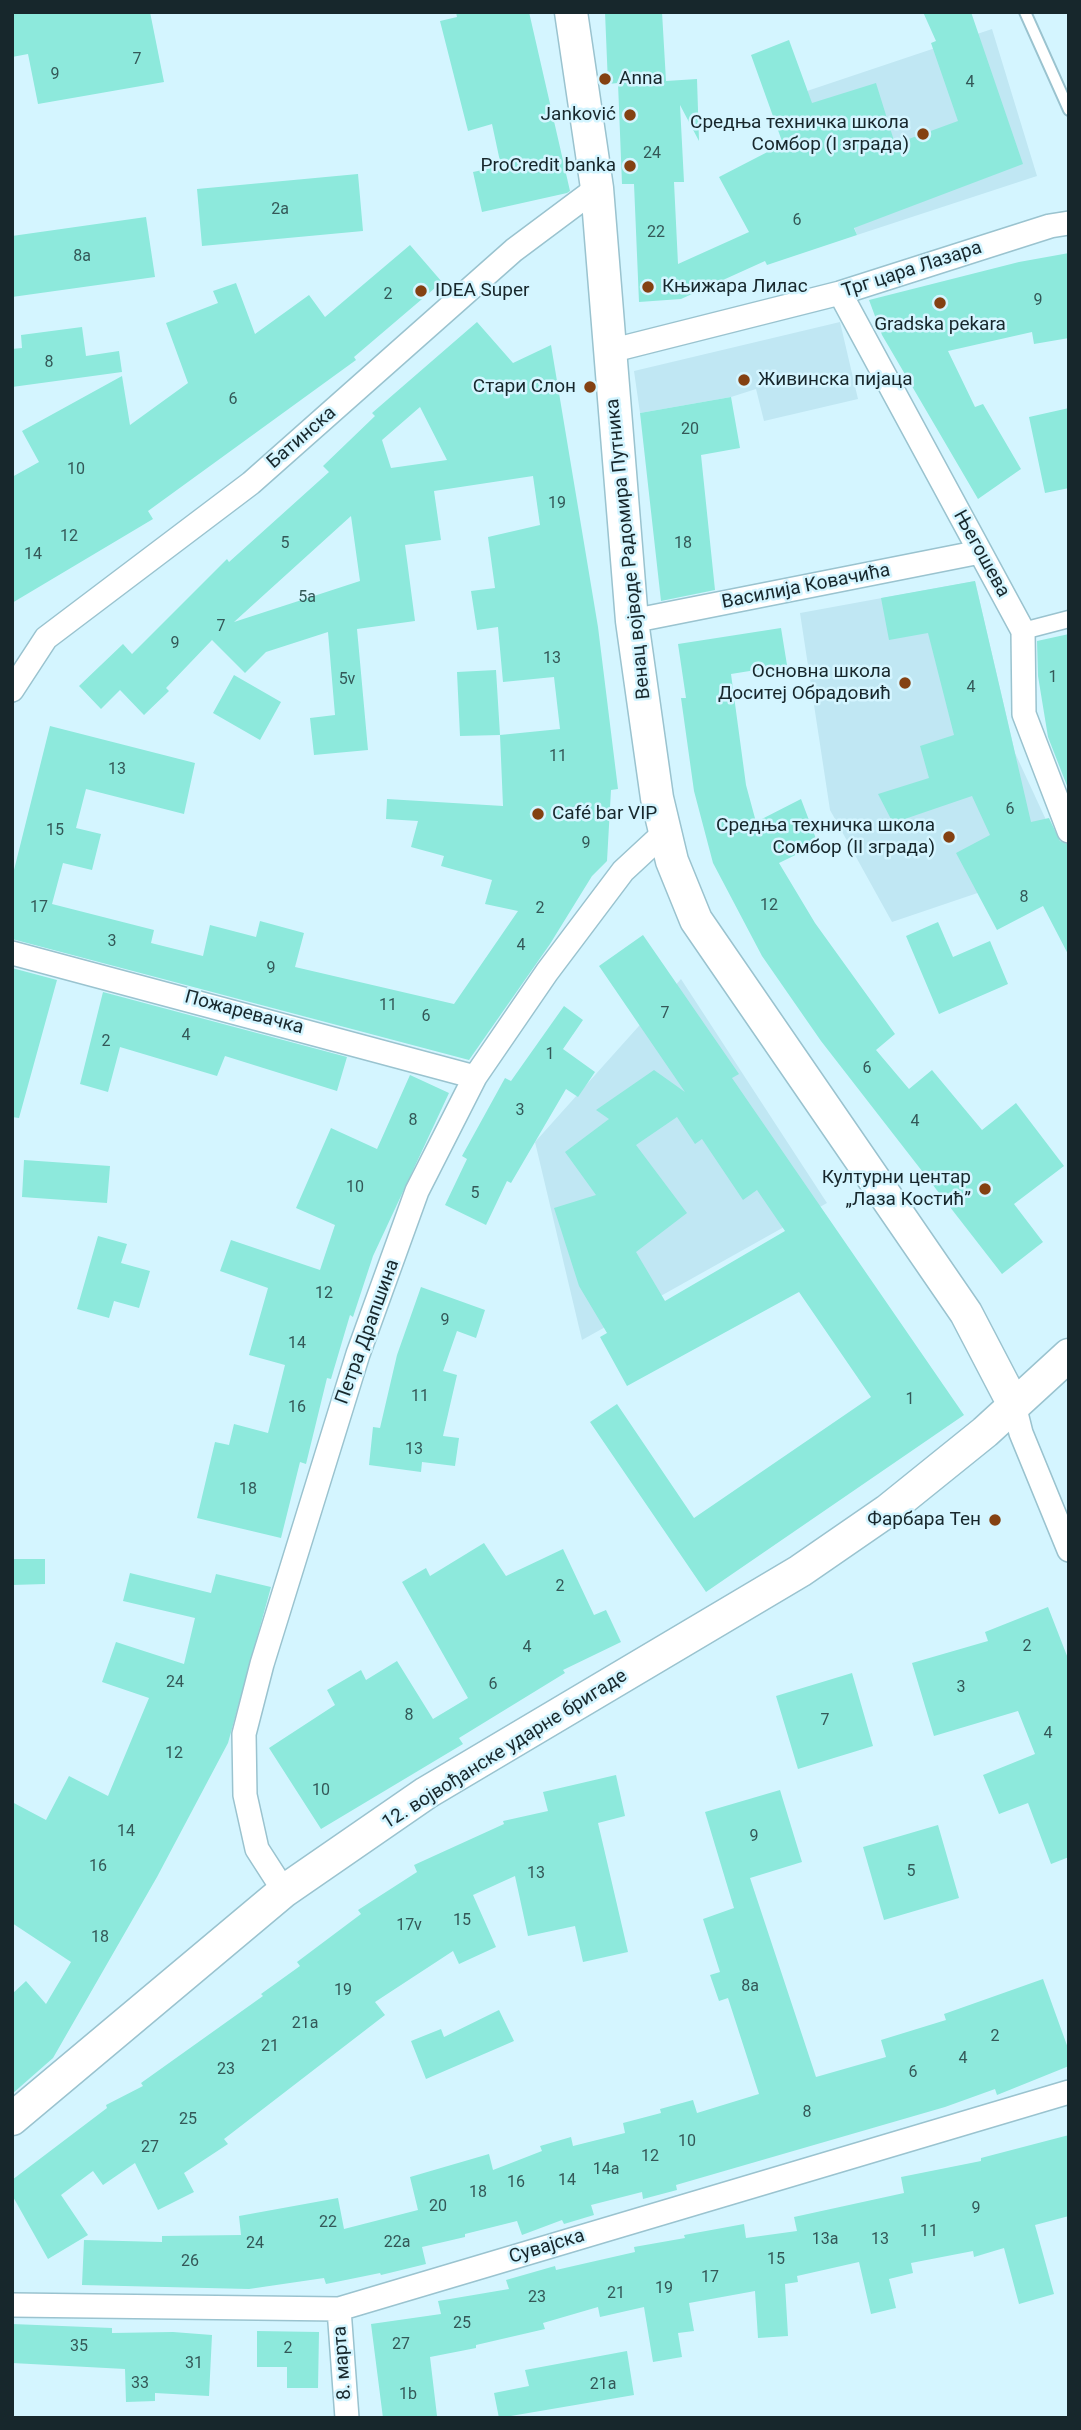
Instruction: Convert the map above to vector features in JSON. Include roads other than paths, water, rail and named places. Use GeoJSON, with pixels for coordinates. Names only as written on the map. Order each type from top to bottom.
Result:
{"type":"FeatureCollection","features":[{"type":"Feature","properties":{"kind":"main road","name":"Венац војводе Радомира Путника"},"geometry":{"type":"LineString","coordinates":[[571,12],[597,188],[632,621],[664,833],[696,920],[966,1313],[1014,1405]]}},
{"type":"Feature","properties":{"kind":"main road","name":"12. војвођанске ударне бригаде"},"geometry":{"type":"LineString","coordinates":[[12,2119],[284,1891],[426,1793],[800,1571],[887,1511],[1014,1405],[1069,1355]]}},
{"type":"Feature","properties":{"kind":"street","name":"Батинска"},"geometry":{"type":"LineString","coordinates":[[12,690],[46,638],[251,482],[514,250],[597,188]]}},
{"type":"Feature","properties":{"kind":"street","name":"Трг цара Лазара"},"geometry":{"type":"LineString","coordinates":[[610,351],[840,293],[1060,224],[1069,206]]}},
{"type":"Feature","properties":{"kind":"street","name":"Његошева"},"geometry":{"type":"LineString","coordinates":[[840,293],[1023,631],[1024,714],[1069,831]]}},
{"type":"Feature","properties":{"kind":"street","name":"Василија Ковачића"},"geometry":{"type":"LineString","coordinates":[[632,621],[980,552]]}},
{"type":"Feature","properties":{"kind":"street"},"geometry":{"type":"LineString","coordinates":[[1023,631],[1069,619]]}},
{"type":"Feature","properties":{"kind":"street","name":"Петра Драпшина"},"geometry":{"type":"LineString","coordinates":[[284,1891],[257,1849],[245,1795],[244,1734],[262,1664],[358,1354],[417,1191],[475,1077],[547,972],[623,871],[664,833]]}},
{"type":"Feature","properties":{"kind":"street","name":"Пожаревачка"},"geometry":{"type":"LineString","coordinates":[[12,953],[262,1017],[475,1077]]}},
{"type":"Feature","properties":{"kind":"street"},"geometry":{"type":"LineString","coordinates":[[1014,1405],[1021,1433],[1069,1550]]}},
{"type":"Feature","properties":{"kind":"street","name":"Сувајска"},"geometry":{"type":"LineString","coordinates":[[12,2305],[339,2309],[1069,2092]]}},
{"type":"Feature","properties":{"kind":"street","name":"8. марта"},"geometry":{"type":"LineString","coordinates":[[339,2309],[347,2418]]}},
{"type":"Feature","properties":{"kind":"lane"},"geometry":{"type":"LineString","coordinates":[[1025,12],[1069,110]]}},
{"type":"Feature","properties":{"kind":"place","name":"Anna"},"geometry":{"type":"Point","coordinates":[605,79]}},
{"type":"Feature","properties":{"kind":"place","name":"Janković"},"geometry":{"type":"Point","coordinates":[630,115]}},
{"type":"Feature","properties":{"kind":"place","name":"Средња техничка школа Сомбор (I зграда)"},"geometry":{"type":"Point","coordinates":[923,134]}},
{"type":"Feature","properties":{"kind":"place","name":"ProCredit banka"},"geometry":{"type":"Point","coordinates":[630,166]}},
{"type":"Feature","properties":{"kind":"place","name":"Књижара Лилас"},"geometry":{"type":"Point","coordinates":[648,287]}},
{"type":"Feature","properties":{"kind":"place","name":"IDEA Super"},"geometry":{"type":"Point","coordinates":[421,291]}},
{"type":"Feature","properties":{"kind":"place","name":"Gradska pekara"},"geometry":{"type":"Point","coordinates":[940,303]}},
{"type":"Feature","properties":{"kind":"place","name":"Живинска пијаца"},"geometry":{"type":"Point","coordinates":[744,380]}},
{"type":"Feature","properties":{"kind":"place","name":"Стари Слон"},"geometry":{"type":"Point","coordinates":[590,387]}},
{"type":"Feature","properties":{"kind":"place","name":"Основна школа Доситеј Обрадовић"},"geometry":{"type":"Point","coordinates":[905,683]}},
{"type":"Feature","properties":{"kind":"place","name":"Café bar VIP"},"geometry":{"type":"Point","coordinates":[538,814]}},
{"type":"Feature","properties":{"kind":"place","name":"Средња техничка школа Сомбор (II зграда)"},"geometry":{"type":"Point","coordinates":[949,837]}},
{"type":"Feature","properties":{"kind":"place","name":"Културни центар „Лаза Костић”"},"geometry":{"type":"Point","coordinates":[985,1189]}},
{"type":"Feature","properties":{"kind":"place","name":"Фарбара Тен"},"geometry":{"type":"Point","coordinates":[995,1520]}}]}
